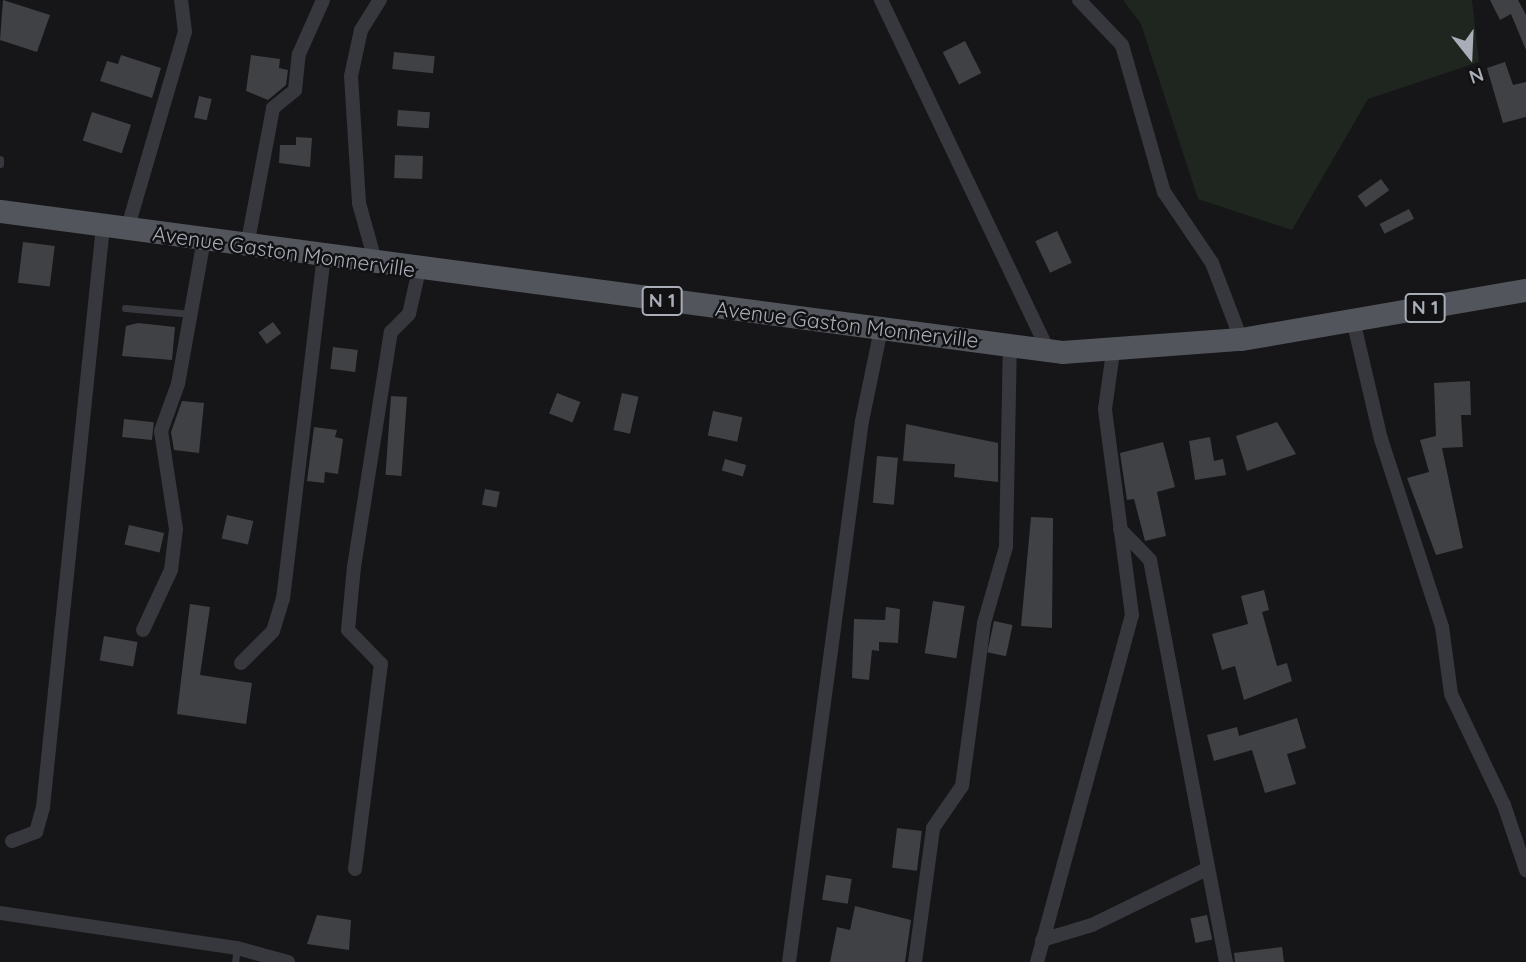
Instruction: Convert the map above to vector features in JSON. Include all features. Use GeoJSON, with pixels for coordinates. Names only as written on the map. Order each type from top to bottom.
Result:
{"type":"FeatureCollection","features":[{"type":"Feature","properties":{"kind":"main road","name":"Avenue Gaston Monnerville"},"geometry":{"type":"LineString","coordinates":[[0,211],[419,270],[1048,350],[1113,352],[1241,339],[1526,290]]}},
{"type":"Feature","properties":{"kind":"street"},"geometry":{"type":"LineString","coordinates":[[127,230],[185,32],[181,0]]}},
{"type":"Feature","properties":{"kind":"street"},"geometry":{"type":"LineString","coordinates":[[247,246],[273,108],[295,90],[299,54],[323,0]]}},
{"type":"Feature","properties":{"kind":"street"},"geometry":{"type":"LineString","coordinates":[[376,264],[359,203],[351,76],[361,30],[380,0]]}},
{"type":"Feature","properties":{"kind":"street"},"geometry":{"type":"LineString","coordinates":[[881,0],[1048,350]]}},
{"type":"Feature","properties":{"kind":"street"},"geometry":{"type":"LineString","coordinates":[[1079,0],[1122,45],[1164,192],[1212,263],[1241,339]]}},
{"type":"Feature","properties":{"kind":"street"},"geometry":{"type":"LineString","coordinates":[[12,841],[36,832],[43,807],[103,226]]}},
{"type":"Feature","properties":{"kind":"street"},"geometry":{"type":"LineString","coordinates":[[143,630],[171,570],[176,529],[161,431],[193,314],[204,240]]}},
{"type":"Feature","properties":{"kind":"street"},"geometry":{"type":"LineString","coordinates":[[241,663],[273,631],[283,599],[324,257]]}},
{"type":"Feature","properties":{"kind":"street"},"geometry":{"type":"LineString","coordinates":[[355,869],[381,664],[348,630],[353,580],[391,332],[409,314],[419,270]]}},
{"type":"Feature","properties":{"kind":"street"},"geometry":{"type":"LineString","coordinates":[[1353,320],[1381,439],[1442,627],[1451,694],[1504,805],[1526,870]]}},
{"type":"Feature","properties":{"kind":"street"},"geometry":{"type":"LineString","coordinates":[[789,962],[862,421],[881,328]]}},
{"type":"Feature","properties":{"kind":"street"},"geometry":{"type":"LineString","coordinates":[[915,962],[933,828],[962,786],[984,623],[1006,547],[1010,345]]}},
{"type":"Feature","properties":{"kind":"street"},"geometry":{"type":"LineString","coordinates":[[1037,962],[1129,632],[1132,592],[1120,529],[1105,408],[1113,352]]}},
{"type":"Feature","properties":{"kind":"street"},"geometry":{"type":"LineString","coordinates":[[1120,529],[1150,560],[1226,962]]}},
{"type":"Feature","properties":{"kind":"street"},"geometry":{"type":"LineString","coordinates":[[1041,940],[1091,925],[1207,869]]}},
{"type":"Feature","properties":{"kind":"street"},"geometry":{"type":"LineString","coordinates":[[0,913],[288,962]]}},
{"type":"Feature","properties":{"kind":"lane"},"geometry":{"type":"LineString","coordinates":[[125,308],[193,314]]}},
{"type":"Feature","properties":{"kind":"shaded area"},"geometry":{"type":"Polygon","coordinates":[[[1123,0],[1472,0],[1479,62],[1368,99],[1292,230],[1198,199],[1141,24],[1123,0]]]}},
{"type":"Feature","properties":{"kind":"building"},"geometry":{"type":"Polygon","coordinates":[[[3,0],[50,15],[37,52],[0,40],[3,0]]]}},
{"type":"Feature","properties":{"kind":"building"},"geometry":{"type":"Polygon","coordinates":[[[1490,0],[1518,0],[1526,15],[1526,50],[1511,14],[1500,20],[1490,0]]]}},
{"type":"Feature","properties":{"kind":"building"},"geometry":{"type":"Polygon","coordinates":[[[965,41],[981,73],[959,84],[943,52],[965,41]]]}},
{"type":"Feature","properties":{"kind":"building"},"geometry":{"type":"Polygon","coordinates":[[[394,52],[435,56],[433,73],[392,69],[394,52]]]}},
{"type":"Feature","properties":{"kind":"building"},"geometry":{"type":"Polygon","coordinates":[[[121,55],[161,68],[152,98],[100,81],[107,61],[118,64],[121,55]]]}},
{"type":"Feature","properties":{"kind":"building"},"geometry":{"type":"Polygon","coordinates":[[[251,55],[280,59],[279,68],[288,70],[286,85],[268,100],[246,91],[251,55]]]}},
{"type":"Feature","properties":{"kind":"building"},"geometry":{"type":"Polygon","coordinates":[[[1505,62],[1513,85],[1526,82],[1526,117],[1503,123],[1487,68],[1505,62]]]}},
{"type":"Feature","properties":{"kind":"building"},"geometry":{"type":"Polygon","coordinates":[[[199,96],[212,99],[207,120],[194,117],[199,96]]]}},
{"type":"Feature","properties":{"kind":"building"},"geometry":{"type":"Polygon","coordinates":[[[398,110],[430,112],[429,128],[397,126],[398,110]]]}},
{"type":"Feature","properties":{"kind":"building"},"geometry":{"type":"Polygon","coordinates":[[[92,112],[131,125],[122,153],[83,141],[92,112]]]}},
{"type":"Feature","properties":{"kind":"building"},"geometry":{"type":"Polygon","coordinates":[[[296,137],[312,138],[310,167],[279,163],[280,145],[296,145],[296,137]]]}},
{"type":"Feature","properties":{"kind":"building"},"geometry":{"type":"Polygon","coordinates":[[[395,155],[423,156],[422,179],[394,178],[395,155]]]}},
{"type":"Feature","properties":{"kind":"building"},"geometry":{"type":"Polygon","coordinates":[[[1381,179],[1389,190],[1366,207],[1358,196],[1381,179]]]}},
{"type":"Feature","properties":{"kind":"building"},"geometry":{"type":"Polygon","coordinates":[[[1409,209],[1414,219],[1385,234],[1380,224],[1409,209]]]}},
{"type":"Feature","properties":{"kind":"building"},"geometry":{"type":"Polygon","coordinates":[[[1057,231],[1072,263],[1050,273],[1035,241],[1057,231]]]}},
{"type":"Feature","properties":{"kind":"building"},"geometry":{"type":"Polygon","coordinates":[[[23,242],[55,246],[50,287],[18,283],[23,242]]]}},
{"type":"Feature","properties":{"kind":"building"},"geometry":{"type":"Polygon","coordinates":[[[273,322],[281,333],[267,344],[258,333],[273,322]]]}},
{"type":"Feature","properties":{"kind":"building"},"geometry":{"type":"Polygon","coordinates":[[[138,323],[175,327],[172,360],[122,356],[126,326],[138,323]]]}},
{"type":"Feature","properties":{"kind":"building"},"geometry":{"type":"Polygon","coordinates":[[[333,347],[358,350],[355,372],[330,369],[333,347]]]}},
{"type":"Feature","properties":{"kind":"building"},"geometry":{"type":"Polygon","coordinates":[[[1470,381],[1471,415],[1461,415],[1463,447],[1442,448],[1463,548],[1436,555],[1407,478],[1429,472],[1420,440],[1436,436],[1434,383],[1470,381]]]}},
{"type":"Feature","properties":{"kind":"building"},"geometry":{"type":"Polygon","coordinates":[[[557,393],[580,402],[572,422],[549,414],[557,393]]]}},
{"type":"Feature","properties":{"kind":"building"},"geometry":{"type":"Polygon","coordinates":[[[622,393],[639,397],[630,434],[613,430],[622,393]]]}},
{"type":"Feature","properties":{"kind":"building"},"geometry":{"type":"Polygon","coordinates":[[[391,396],[407,397],[401,476],[385,475],[391,396]]]}},
{"type":"Feature","properties":{"kind":"building"},"geometry":{"type":"Polygon","coordinates":[[[182,401],[204,403],[199,453],[174,450],[171,432],[182,401]]]}},
{"type":"Feature","properties":{"kind":"building"},"geometry":{"type":"Polygon","coordinates":[[[713,411],[742,417],[737,442],[708,435],[713,411]]]}},
{"type":"Feature","properties":{"kind":"building"},"geometry":{"type":"Polygon","coordinates":[[[124,419],[154,422],[152,440],[122,437],[124,419]]]}},
{"type":"Feature","properties":{"kind":"building"},"geometry":{"type":"Polygon","coordinates":[[[1277,422],[1296,454],[1247,471],[1236,436],[1277,422]]]}},
{"type":"Feature","properties":{"kind":"building"},"geometry":{"type":"Polygon","coordinates":[[[906,424],[998,443],[998,482],[954,477],[955,464],[903,461],[906,424]]]}},
{"type":"Feature","properties":{"kind":"building"},"geometry":{"type":"Polygon","coordinates":[[[314,427],[337,430],[335,437],[343,439],[338,474],[325,472],[324,483],[307,481],[314,427]]]}},
{"type":"Feature","properties":{"kind":"building"},"geometry":{"type":"Polygon","coordinates":[[[1210,437],[1214,461],[1223,459],[1226,475],[1195,480],[1189,441],[1210,437]]]}},
{"type":"Feature","properties":{"kind":"building"},"geometry":{"type":"Polygon","coordinates":[[[1163,442],[1175,487],[1157,492],[1166,536],[1145,541],[1134,499],[1127,500],[1120,453],[1163,442]]]}},
{"type":"Feature","properties":{"kind":"building"},"geometry":{"type":"Polygon","coordinates":[[[877,456],[898,458],[894,505],[873,503],[877,456]]]}},
{"type":"Feature","properties":{"kind":"building"},"geometry":{"type":"Polygon","coordinates":[[[725,459],[746,465],[743,477],[722,471],[725,459]]]}},
{"type":"Feature","properties":{"kind":"building"},"geometry":{"type":"Polygon","coordinates":[[[485,489],[500,492],[497,508],[482,505],[485,489]]]}},
{"type":"Feature","properties":{"kind":"building"},"geometry":{"type":"Polygon","coordinates":[[[227,515],[253,521],[248,544],[222,538],[227,515]]]}},
{"type":"Feature","properties":{"kind":"building"},"geometry":{"type":"Polygon","coordinates":[[[1031,517],[1053,518],[1052,628],[1021,626],[1031,517]]]}},
{"type":"Feature","properties":{"kind":"building"},"geometry":{"type":"Polygon","coordinates":[[[129,525],[164,533],[160,553],[125,544],[129,525]]]}},
{"type":"Feature","properties":{"kind":"building"},"geometry":{"type":"Polygon","coordinates":[[[1264,590],[1269,610],[1262,612],[1277,666],[1287,663],[1292,681],[1244,700],[1235,666],[1222,670],[1212,634],[1248,624],[1241,596],[1264,590]]]}},
{"type":"Feature","properties":{"kind":"building"},"geometry":{"type":"Polygon","coordinates":[[[933,601],[965,606],[956,658],[925,653],[933,601]]]}},
{"type":"Feature","properties":{"kind":"building"},"geometry":{"type":"Polygon","coordinates":[[[190,604],[210,607],[200,675],[252,683],[246,724],[177,714],[190,604]]]}},
{"type":"Feature","properties":{"kind":"building"},"geometry":{"type":"Polygon","coordinates":[[[886,607],[900,609],[898,643],[879,642],[879,651],[872,650],[869,680],[852,678],[854,619],[885,620],[886,607]]]}},
{"type":"Feature","properties":{"kind":"building"},"geometry":{"type":"Polygon","coordinates":[[[994,621],[1013,625],[1006,656],[987,652],[994,621]]]}},
{"type":"Feature","properties":{"kind":"building"},"geometry":{"type":"Polygon","coordinates":[[[104,636],[137,642],[133,667],[100,661],[104,636]]]}},
{"type":"Feature","properties":{"kind":"building"},"geometry":{"type":"Polygon","coordinates":[[[1297,718],[1306,748],[1287,754],[1296,784],[1265,793],[1252,750],[1214,761],[1207,735],[1237,727],[1239,736],[1297,718]]]}},
{"type":"Feature","properties":{"kind":"building"},"geometry":{"type":"Polygon","coordinates":[[[897,828],[922,831],[917,871],[892,868],[897,828]]]}},
{"type":"Feature","properties":{"kind":"building"},"geometry":{"type":"Polygon","coordinates":[[[826,875],[852,879],[848,904],[822,900],[826,875]]]}},
{"type":"Feature","properties":{"kind":"building"},"geometry":{"type":"Polygon","coordinates":[[[855,906],[911,920],[905,962],[830,962],[837,927],[850,930],[855,906]]]}},
{"type":"Feature","properties":{"kind":"building"},"geometry":{"type":"Polygon","coordinates":[[[317,915],[351,920],[349,950],[307,944],[317,915]]]}},
{"type":"Feature","properties":{"kind":"building"},"geometry":{"type":"Polygon","coordinates":[[[1207,915],[1212,939],[1196,943],[1190,919],[1207,915]]]}},
{"type":"Feature","properties":{"kind":"building"},"geometry":{"type":"Polygon","coordinates":[[[1282,947],[1284,962],[1235,962],[1234,953],[1282,947]]]}}]}
